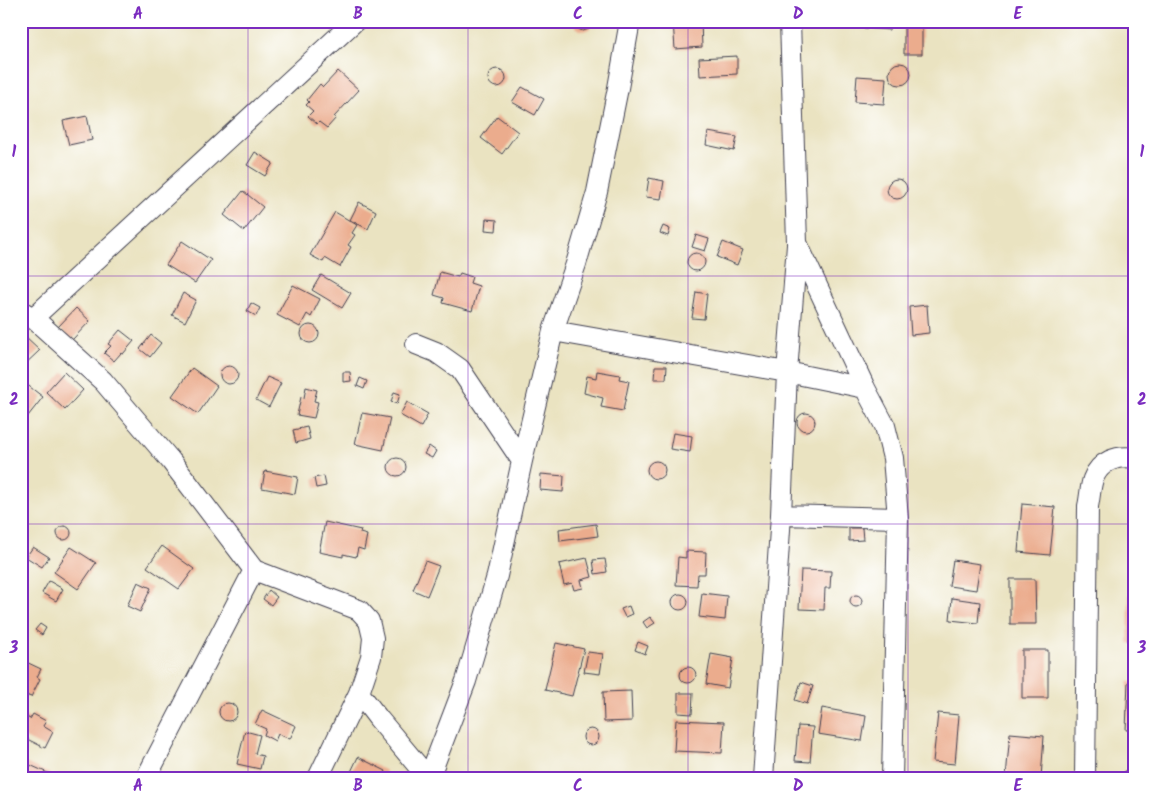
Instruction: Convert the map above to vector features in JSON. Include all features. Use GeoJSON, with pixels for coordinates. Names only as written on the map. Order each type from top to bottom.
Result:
{"type":"FeatureCollection","features":[{"type":"Feature","properties":{"kind":"street"},"geometry":{"type":"LineString","coordinates":[[318,778],[359,693],[371,657],[372,638],[369,621],[359,610],[254,570],[171,461],[103,381],[27,315],[355,21]]}},
{"type":"Feature","properties":{"kind":"street"},"geometry":{"type":"LineString","coordinates":[[359,693],[429,778],[466,681],[491,595],[552,330],[576,264],[597,192],[630,21]]}},
{"type":"Feature","properties":{"kind":"street"},"geometry":{"type":"LineString","coordinates":[[763,778],[781,515],[787,372],[797,243],[790,21]]}},
{"type":"Feature","properties":{"kind":"street"},"geometry":{"type":"LineString","coordinates":[[797,243],[865,388],[885,426],[893,458],[898,518],[892,778]]}},
{"type":"Feature","properties":{"kind":"street"},"geometry":{"type":"LineString","coordinates":[[552,330],[787,372],[865,388]]}},
{"type":"Feature","properties":{"kind":"street"},"geometry":{"type":"LineString","coordinates":[[416,344],[436,352],[460,369],[522,461]]}},
{"type":"Feature","properties":{"kind":"street"},"geometry":{"type":"LineString","coordinates":[[1085,778],[1088,506],[1094,479],[1101,466],[1112,459],[1135,458]]}},
{"type":"Feature","properties":{"kind":"street"},"geometry":{"type":"LineString","coordinates":[[781,515],[898,518]]}},
{"type":"Feature","properties":{"kind":"street"},"geometry":{"type":"LineString","coordinates":[[146,778],[254,570]]}},
{"type":"Feature","properties":{"kind":"building"},"geometry":{"type":"Polygon","coordinates":[[[574,21],[593,21],[589,29],[583,31],[576,27],[574,21]]]}},
{"type":"Feature","properties":{"kind":"building"},"geometry":{"type":"Polygon","coordinates":[[[673,21],[701,21],[702,47],[675,49],[673,21]]]}},
{"type":"Feature","properties":{"kind":"building"},"geometry":{"type":"Polygon","coordinates":[[[864,21],[889,21],[889,30],[864,28],[864,21]]]}},
{"type":"Feature","properties":{"kind":"building"},"geometry":{"type":"Polygon","coordinates":[[[904,22],[922,22],[922,54],[904,54],[904,22]]]}},
{"type":"Feature","properties":{"kind":"building"},"geometry":{"type":"Polygon","coordinates":[[[737,56],[737,74],[700,76],[699,58],[737,56]]]}},
{"type":"Feature","properties":{"kind":"building"},"geometry":{"type":"Polygon","coordinates":[[[900,63],[908,66],[911,74],[908,82],[900,85],[892,82],[889,74],[892,66],[900,63]]]}},
{"type":"Feature","properties":{"kind":"building"},"geometry":{"type":"Polygon","coordinates":[[[497,69],[503,72],[506,78],[503,84],[497,87],[491,84],[488,78],[491,72],[497,69]]]}},
{"type":"Feature","properties":{"kind":"building"},"geometry":{"type":"Polygon","coordinates":[[[338,71],[359,90],[334,117],[336,118],[327,128],[319,122],[317,124],[308,116],[313,111],[306,105],[309,102],[307,100],[320,84],[323,87],[338,71]]]}},
{"type":"Feature","properties":{"kind":"building"},"geometry":{"type":"Polygon","coordinates":[[[857,76],[886,78],[884,104],[855,102],[857,76]]]}},
{"type":"Feature","properties":{"kind":"building"},"geometry":{"type":"Polygon","coordinates":[[[522,87],[544,99],[535,115],[512,102],[522,87]]]}},
{"type":"Feature","properties":{"kind":"building"},"geometry":{"type":"Polygon","coordinates":[[[87,116],[92,140],[69,145],[63,121],[87,116]]]}},
{"type":"Feature","properties":{"kind":"building"},"geometry":{"type":"Polygon","coordinates":[[[497,116],[518,132],[502,154],[481,138],[497,116]]]}},
{"type":"Feature","properties":{"kind":"building"},"geometry":{"type":"Polygon","coordinates":[[[708,132],[737,137],[734,151],[706,145],[708,132]]]}},
{"type":"Feature","properties":{"kind":"building"},"geometry":{"type":"Polygon","coordinates":[[[255,152],[273,163],[265,176],[247,165],[255,152]]]}},
{"type":"Feature","properties":{"kind":"building"},"geometry":{"type":"Polygon","coordinates":[[[649,178],[664,181],[661,199],[646,197],[649,178]]]}},
{"type":"Feature","properties":{"kind":"building"},"geometry":{"type":"Polygon","coordinates":[[[897,179],[904,182],[907,189],[904,196],[897,199],[890,196],[887,189],[890,182],[897,179]]]}},
{"type":"Feature","properties":{"kind":"building"},"geometry":{"type":"Polygon","coordinates":[[[243,191],[263,207],[244,231],[224,215],[243,191]]]}},
{"type":"Feature","properties":{"kind":"building"},"geometry":{"type":"Polygon","coordinates":[[[359,202],[376,211],[368,229],[350,220],[359,202]]]}},
{"type":"Feature","properties":{"kind":"building"},"geometry":{"type":"Polygon","coordinates":[[[335,212],[357,225],[352,233],[355,235],[348,245],[351,247],[340,267],[325,258],[323,262],[310,255],[335,212]]]}},
{"type":"Feature","properties":{"kind":"building"},"geometry":{"type":"Polygon","coordinates":[[[486,219],[497,220],[496,231],[485,230],[486,219]]]}},
{"type":"Feature","properties":{"kind":"building"},"geometry":{"type":"Polygon","coordinates":[[[663,226],[670,229],[668,236],[660,233],[663,226]]]}},
{"type":"Feature","properties":{"kind":"building"},"geometry":{"type":"Polygon","coordinates":[[[696,235],[709,239],[705,251],[692,247],[696,235]]]}},
{"type":"Feature","properties":{"kind":"building"},"geometry":{"type":"Polygon","coordinates":[[[182,241],[211,260],[195,283],[166,265],[182,241]]]}},
{"type":"Feature","properties":{"kind":"building"},"geometry":{"type":"Polygon","coordinates":[[[723,242],[743,250],[737,265],[717,257],[723,242]]]}},
{"type":"Feature","properties":{"kind":"building"},"geometry":{"type":"Polygon","coordinates":[[[696,253],[702,256],[705,262],[702,268],[696,271],[690,268],[687,262],[690,256],[696,253]]]}},
{"type":"Feature","properties":{"kind":"building"},"geometry":{"type":"Polygon","coordinates":[[[440,272],[458,277],[460,273],[472,277],[470,283],[479,286],[472,311],[443,303],[444,298],[434,295],[440,272]]]}},
{"type":"Feature","properties":{"kind":"building"},"geometry":{"type":"Polygon","coordinates":[[[321,275],[351,293],[342,308],[312,290],[321,275]]]}},
{"type":"Feature","properties":{"kind":"building"},"geometry":{"type":"Polygon","coordinates":[[[293,285],[320,299],[311,317],[307,314],[300,327],[277,315],[293,285]]]}},
{"type":"Feature","properties":{"kind":"building"},"geometry":{"type":"Polygon","coordinates":[[[696,292],[707,294],[704,319],[692,318],[696,292]]]}},
{"type":"Feature","properties":{"kind":"building"},"geometry":{"type":"Polygon","coordinates":[[[183,293],[196,300],[185,322],[172,315],[183,293]]]}},
{"type":"Feature","properties":{"kind":"building"},"geometry":{"type":"Polygon","coordinates":[[[251,303],[260,308],[256,316],[247,311],[251,303]]]}},
{"type":"Feature","properties":{"kind":"building"},"geometry":{"type":"Polygon","coordinates":[[[927,305],[929,333],[911,335],[909,307],[927,305]]]}},
{"type":"Feature","properties":{"kind":"building"},"geometry":{"type":"Polygon","coordinates":[[[76,308],[90,321],[72,340],[58,327],[76,308]]]}},
{"type":"Feature","properties":{"kind":"building"},"geometry":{"type":"Polygon","coordinates":[[[310,325],[316,328],[319,334],[316,340],[310,343],[304,340],[301,334],[304,328],[310,325]]]}},
{"type":"Feature","properties":{"kind":"building"},"geometry":{"type":"Polygon","coordinates":[[[120,330],[134,341],[114,361],[104,353],[111,346],[108,344],[120,330]]]}},
{"type":"Feature","properties":{"kind":"building"},"geometry":{"type":"Polygon","coordinates":[[[24,335],[40,350],[21,368],[21,338],[24,335]]]}},
{"type":"Feature","properties":{"kind":"building"},"geometry":{"type":"Polygon","coordinates":[[[151,335],[161,343],[150,357],[140,349],[151,335]]]}},
{"type":"Feature","properties":{"kind":"building"},"geometry":{"type":"Polygon","coordinates":[[[229,366],[235,369],[238,375],[235,381],[229,384],[223,381],[220,375],[223,369],[229,366]]]}},
{"type":"Feature","properties":{"kind":"building"},"geometry":{"type":"Polygon","coordinates":[[[655,366],[667,366],[666,379],[654,379],[655,366]]]}},
{"type":"Feature","properties":{"kind":"building"},"geometry":{"type":"Polygon","coordinates":[[[192,368],[217,386],[198,414],[172,396],[192,368]]]}},
{"type":"Feature","properties":{"kind":"building"},"geometry":{"type":"Polygon","coordinates":[[[597,371],[620,375],[619,379],[629,381],[623,411],[601,407],[603,398],[584,393],[587,376],[596,378],[597,371]]]}},
{"type":"Feature","properties":{"kind":"building"},"geometry":{"type":"Polygon","coordinates":[[[64,372],[83,390],[65,410],[46,392],[64,372]]]}},
{"type":"Feature","properties":{"kind":"building"},"geometry":{"type":"Polygon","coordinates":[[[343,372],[350,372],[351,381],[343,382],[343,372]]]}},
{"type":"Feature","properties":{"kind":"building"},"geometry":{"type":"Polygon","coordinates":[[[267,377],[281,383],[269,407],[256,400],[267,377]]]}},
{"type":"Feature","properties":{"kind":"building"},"geometry":{"type":"Polygon","coordinates":[[[360,378],[367,381],[364,389],[357,386],[360,378]]]}},
{"type":"Feature","properties":{"kind":"building"},"geometry":{"type":"Polygon","coordinates":[[[21,380],[43,397],[28,416],[21,411],[21,380]]]}},
{"type":"Feature","properties":{"kind":"building"},"geometry":{"type":"Polygon","coordinates":[[[306,387],[317,390],[314,401],[318,402],[314,418],[297,415],[301,397],[304,398],[306,387]]]}},
{"type":"Feature","properties":{"kind":"building"},"geometry":{"type":"Polygon","coordinates":[[[394,392],[400,394],[397,404],[391,402],[394,392]]]}},
{"type":"Feature","properties":{"kind":"building"},"geometry":{"type":"Polygon","coordinates":[[[407,402],[428,414],[421,427],[400,415],[407,402]]]}},
{"type":"Feature","properties":{"kind":"building"},"geometry":{"type":"Polygon","coordinates":[[[362,413],[390,418],[383,450],[355,444],[362,413]]]}},
{"type":"Feature","properties":{"kind":"building"},"geometry":{"type":"Polygon","coordinates":[[[802,413],[810,413],[815,418],[813,429],[802,431],[797,426],[797,418],[802,413]]]}},
{"type":"Feature","properties":{"kind":"building"},"geometry":{"type":"Polygon","coordinates":[[[307,427],[310,439],[296,443],[293,430],[307,427]]]}},
{"type":"Feature","properties":{"kind":"building"},"geometry":{"type":"Polygon","coordinates":[[[673,433],[692,436],[690,452],[670,449],[673,433]]]}},
{"type":"Feature","properties":{"kind":"building"},"geometry":{"type":"Polygon","coordinates":[[[429,446],[436,451],[432,458],[424,454],[429,446]]]}},
{"type":"Feature","properties":{"kind":"building"},"geometry":{"type":"Polygon","coordinates":[[[397,458],[403,461],[406,467],[403,473],[397,476],[391,473],[388,467],[391,461],[397,458]]]}},
{"type":"Feature","properties":{"kind":"building"},"geometry":{"type":"Polygon","coordinates":[[[656,461],[662,464],[665,470],[662,476],[656,479],[650,476],[647,470],[650,464],[656,461]]]}},
{"type":"Feature","properties":{"kind":"building"},"geometry":{"type":"Polygon","coordinates":[[[265,471],[298,477],[295,494],[262,488],[265,471]]]}},
{"type":"Feature","properties":{"kind":"building"},"geometry":{"type":"Polygon","coordinates":[[[541,474],[564,476],[563,492],[540,490],[541,474]]]}},
{"type":"Feature","properties":{"kind":"building"},"geometry":{"type":"Polygon","coordinates":[[[324,476],[326,486],[316,488],[314,478],[324,476]]]}},
{"type":"Feature","properties":{"kind":"building"},"geometry":{"type":"Polygon","coordinates":[[[1022,504],[1055,507],[1050,555],[1018,552],[1022,504]]]}},
{"type":"Feature","properties":{"kind":"building"},"geometry":{"type":"Polygon","coordinates":[[[1132,510],[1135,510],[1135,558],[1130,558],[1132,510]]]}},
{"type":"Feature","properties":{"kind":"building"},"geometry":{"type":"Polygon","coordinates":[[[325,522],[361,530],[360,533],[367,535],[364,550],[358,548],[356,557],[343,554],[343,557],[319,552],[325,522]]]}},
{"type":"Feature","properties":{"kind":"building"},"geometry":{"type":"Polygon","coordinates":[[[596,524],[598,536],[560,541],[559,529],[596,524]]]}},
{"type":"Feature","properties":{"kind":"building"},"geometry":{"type":"Polygon","coordinates":[[[61,526],[67,526],[71,533],[67,540],[61,540],[57,536],[57,530],[61,526]]]}},
{"type":"Feature","properties":{"kind":"building"},"geometry":{"type":"Polygon","coordinates":[[[849,528],[862,528],[863,540],[849,541],[849,528]]]}},
{"type":"Feature","properties":{"kind":"building"},"geometry":{"type":"Polygon","coordinates":[[[162,546],[194,569],[179,589],[147,567],[162,546]]]}},
{"type":"Feature","properties":{"kind":"building"},"geometry":{"type":"Polygon","coordinates":[[[33,547],[49,557],[42,567],[26,557],[33,547]]]}},
{"type":"Feature","properties":{"kind":"building"},"geometry":{"type":"Polygon","coordinates":[[[71,547],[96,563],[78,589],[54,572],[71,547]]]}},
{"type":"Feature","properties":{"kind":"building"},"geometry":{"type":"Polygon","coordinates":[[[686,551],[706,552],[705,574],[698,574],[697,586],[676,585],[678,557],[686,558],[686,551]]]}},
{"type":"Feature","properties":{"kind":"building"},"geometry":{"type":"Polygon","coordinates":[[[587,558],[592,577],[581,580],[583,588],[574,590],[572,583],[564,585],[559,564],[587,558]]]}},
{"type":"Feature","properties":{"kind":"building"},"geometry":{"type":"Polygon","coordinates":[[[605,559],[607,572],[595,574],[593,560],[605,559]]]}},
{"type":"Feature","properties":{"kind":"building"},"geometry":{"type":"Polygon","coordinates":[[[953,560],[980,564],[976,590],[949,586],[953,560]]]}},
{"type":"Feature","properties":{"kind":"building"},"geometry":{"type":"Polygon","coordinates":[[[425,561],[439,566],[427,596],[413,590],[425,561]]]}},
{"type":"Feature","properties":{"kind":"building"},"geometry":{"type":"Polygon","coordinates":[[[801,570],[831,571],[830,588],[825,588],[824,610],[799,609],[801,570]]]}},
{"type":"Feature","properties":{"kind":"building"},"geometry":{"type":"Polygon","coordinates":[[[1010,579],[1035,579],[1036,624],[1010,624],[1010,579]]]}},
{"type":"Feature","properties":{"kind":"building"},"geometry":{"type":"Polygon","coordinates":[[[49,581],[63,589],[56,601],[42,593],[49,581]]]}},
{"type":"Feature","properties":{"kind":"building"},"geometry":{"type":"Polygon","coordinates":[[[138,582],[151,588],[140,612],[127,606],[138,582]]]}},
{"type":"Feature","properties":{"kind":"building"},"geometry":{"type":"Polygon","coordinates":[[[269,590],[277,597],[271,605],[263,599],[269,590]]]}},
{"type":"Feature","properties":{"kind":"building"},"geometry":{"type":"Polygon","coordinates":[[[702,593],[727,596],[725,620],[699,617],[702,593]]]}},
{"type":"Feature","properties":{"kind":"building"},"geometry":{"type":"Polygon","coordinates":[[[680,594],[688,602],[680,610],[672,602],[680,594]]]}},
{"type":"Feature","properties":{"kind":"building"},"geometry":{"type":"Polygon","coordinates":[[[854,595],[858,595],[862,601],[858,607],[854,607],[850,603],[850,599],[854,595]]]}},
{"type":"Feature","properties":{"kind":"building"},"geometry":{"type":"Polygon","coordinates":[[[1129,595],[1135,595],[1135,644],[1128,643],[1129,595]]]}},
{"type":"Feature","properties":{"kind":"building"},"geometry":{"type":"Polygon","coordinates":[[[952,598],[980,602],[978,623],[950,620],[952,598]]]}},
{"type":"Feature","properties":{"kind":"building"},"geometry":{"type":"Polygon","coordinates":[[[629,606],[632,614],[625,617],[621,609],[629,606]]]}},
{"type":"Feature","properties":{"kind":"building"},"geometry":{"type":"Polygon","coordinates":[[[650,617],[655,623],[647,628],[643,622],[650,617]]]}},
{"type":"Feature","properties":{"kind":"building"},"geometry":{"type":"Polygon","coordinates":[[[40,624],[46,628],[42,635],[35,630],[40,624]]]}},
{"type":"Feature","properties":{"kind":"building"},"geometry":{"type":"Polygon","coordinates":[[[638,642],[648,646],[645,654],[635,650],[638,642]]]}},
{"type":"Feature","properties":{"kind":"building"},"geometry":{"type":"Polygon","coordinates":[[[556,643],[584,649],[572,696],[545,690],[556,643]]]}},
{"type":"Feature","properties":{"kind":"building"},"geometry":{"type":"Polygon","coordinates":[[[1022,650],[1048,650],[1048,698],[1022,698],[1022,650]]]}},
{"type":"Feature","properties":{"kind":"building"},"geometry":{"type":"Polygon","coordinates":[[[588,652],[603,654],[600,674],[584,672],[588,652]]]}},
{"type":"Feature","properties":{"kind":"building"},"geometry":{"type":"Polygon","coordinates":[[[711,654],[733,658],[728,688],[706,684],[711,654]]]}},
{"type":"Feature","properties":{"kind":"building"},"geometry":{"type":"Polygon","coordinates":[[[22,660],[41,669],[37,677],[40,679],[31,697],[26,695],[23,701],[21,700],[22,660]]]}},
{"type":"Feature","properties":{"kind":"building"},"geometry":{"type":"Polygon","coordinates":[[[685,667],[691,667],[696,672],[694,681],[685,683],[680,678],[680,672],[685,667]]]}},
{"type":"Feature","properties":{"kind":"building"},"geometry":{"type":"Polygon","coordinates":[[[801,682],[813,686],[807,704],[795,700],[801,682]]]}},
{"type":"Feature","properties":{"kind":"building"},"geometry":{"type":"Polygon","coordinates":[[[1128,682],[1135,682],[1135,730],[1126,730],[1128,682]]]}},
{"type":"Feature","properties":{"kind":"building"},"geometry":{"type":"Polygon","coordinates":[[[631,691],[632,721],[604,722],[603,692],[631,691]]]}},
{"type":"Feature","properties":{"kind":"building"},"geometry":{"type":"Polygon","coordinates":[[[678,693],[693,693],[692,714],[678,713],[678,693]]]}},
{"type":"Feature","properties":{"kind":"building"},"geometry":{"type":"Polygon","coordinates":[[[228,703],[234,706],[237,712],[234,718],[228,721],[222,718],[219,712],[222,706],[228,703]]]}},
{"type":"Feature","properties":{"kind":"building"},"geometry":{"type":"Polygon","coordinates":[[[822,708],[866,716],[862,741],[818,734],[822,708]]]}},
{"type":"Feature","properties":{"kind":"building"},"geometry":{"type":"Polygon","coordinates":[[[262,710],[296,726],[290,739],[278,734],[275,741],[264,735],[266,729],[255,724],[262,710]]]}},
{"type":"Feature","properties":{"kind":"building"},"geometry":{"type":"Polygon","coordinates":[[[938,713],[959,715],[955,764],[933,762],[938,713]]]}},
{"type":"Feature","properties":{"kind":"building"},"geometry":{"type":"Polygon","coordinates":[[[21,714],[30,719],[33,714],[46,721],[43,726],[53,732],[45,748],[21,736],[21,714]]]}},
{"type":"Feature","properties":{"kind":"building"},"geometry":{"type":"Polygon","coordinates":[[[676,720],[724,722],[722,753],[674,751],[676,720]]]}},
{"type":"Feature","properties":{"kind":"building"},"geometry":{"type":"Polygon","coordinates":[[[798,726],[813,727],[810,762],[795,761],[798,726]]]}},
{"type":"Feature","properties":{"kind":"building"},"geometry":{"type":"Polygon","coordinates":[[[591,729],[599,737],[591,745],[583,737],[591,729]]]}},
{"type":"Feature","properties":{"kind":"building"},"geometry":{"type":"Polygon","coordinates":[[[245,731],[260,735],[255,754],[263,756],[260,769],[237,764],[245,731]]]}},
{"type":"Feature","properties":{"kind":"building"},"geometry":{"type":"Polygon","coordinates":[[[1010,733],[1044,736],[1041,778],[1006,777],[1010,733]]]}},
{"type":"Feature","properties":{"kind":"building"},"geometry":{"type":"Polygon","coordinates":[[[358,757],[386,771],[383,778],[348,778],[358,757]]]}},
{"type":"Feature","properties":{"kind":"building"},"geometry":{"type":"Polygon","coordinates":[[[21,761],[50,774],[48,778],[21,778],[21,761]]]}},
{"type":"Feature","properties":{"kind":"building"},"geometry":{"type":"Polygon","coordinates":[[[1124,771],[1135,771],[1135,778],[1124,778],[1124,771]]]}}]}
